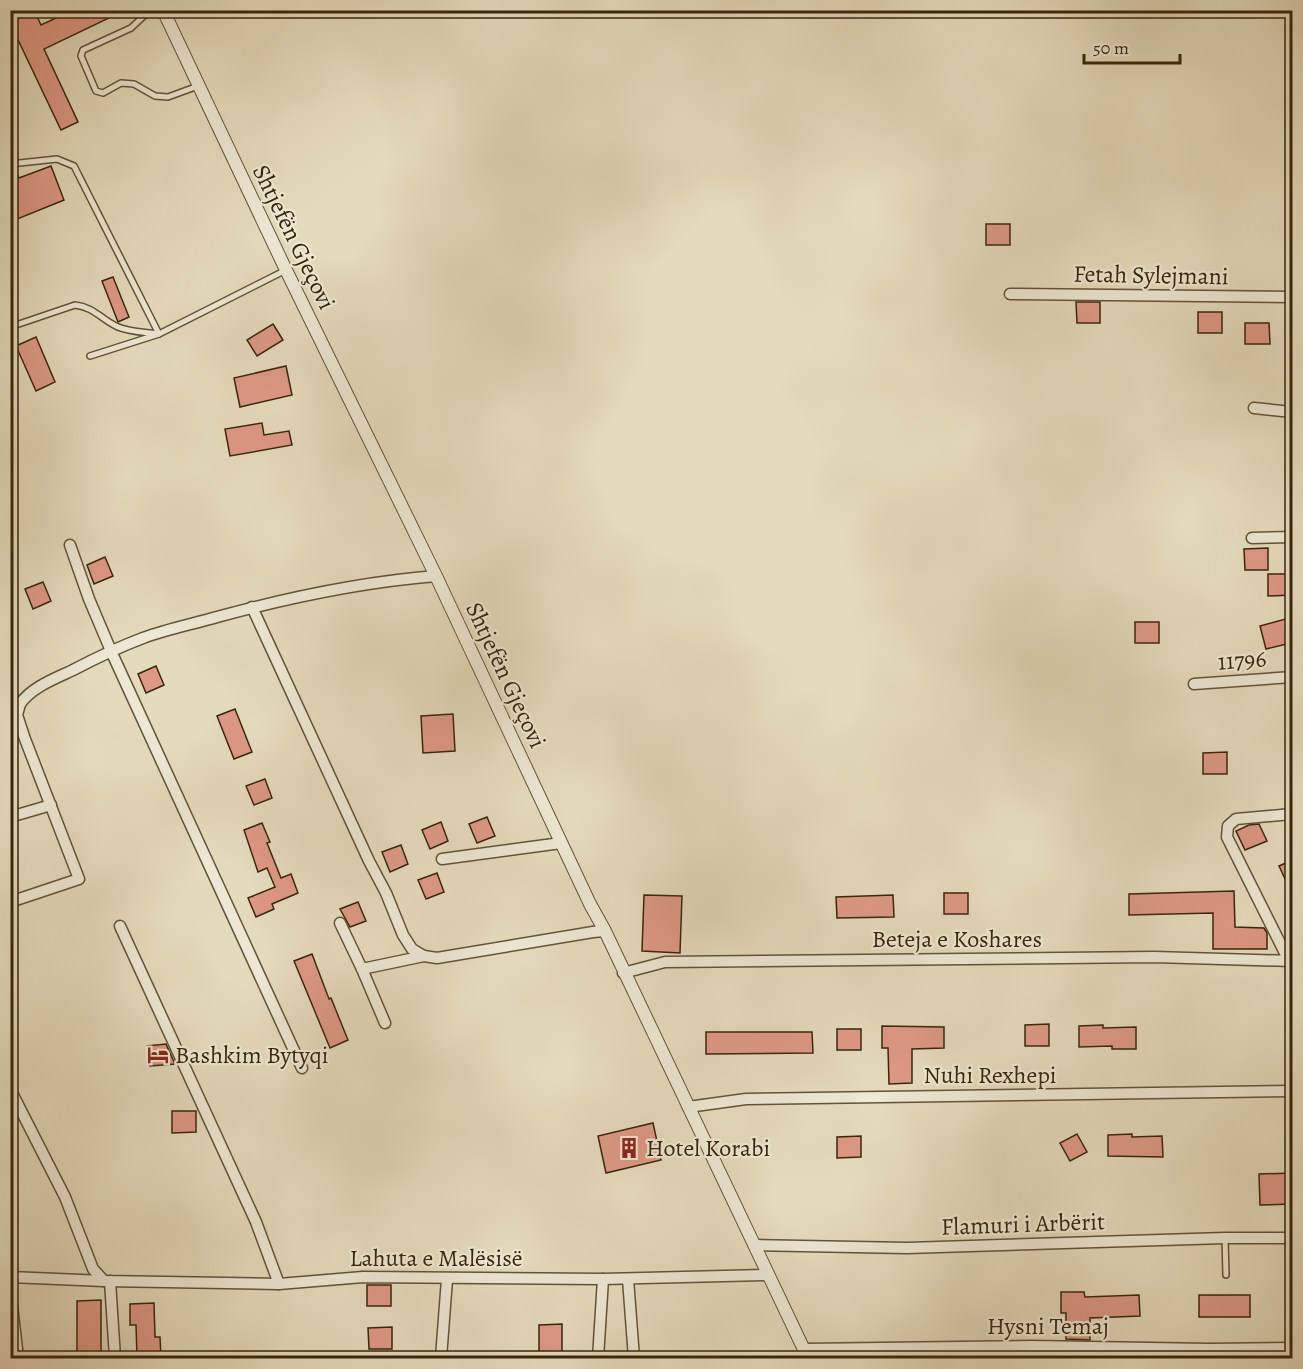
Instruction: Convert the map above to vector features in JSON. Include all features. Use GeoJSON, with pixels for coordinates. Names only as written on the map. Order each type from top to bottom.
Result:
{"type":"FeatureCollection","features":[{"type":"Feature","properties":{"kind":"street","name":"Shtjefën Gjeçovi"},"geometry":{"type":"LineString","coordinates":[[163,10],[286,270],[436,576],[806,1354]]}},
{"type":"Feature","properties":{"kind":"street","name":"Fetah Sylejmani"},"geometry":{"type":"LineString","coordinates":[[1010,294],[1293,297]]}},
{"type":"Feature","properties":{"kind":"street"},"geometry":{"type":"LineString","coordinates":[[1254,408],[1293,412]]}},
{"type":"Feature","properties":{"kind":"street"},"geometry":{"type":"LineString","coordinates":[[1252,538],[1293,537]]}},
{"type":"Feature","properties":{"kind":"street"},"geometry":{"type":"LineString","coordinates":[[70,545],[111,651],[302,1068]]}},
{"type":"Feature","properties":{"kind":"street"},"geometry":{"type":"LineString","coordinates":[[10,902],[79,879],[17,715],[15,704],[24,697],[39,687],[111,651],[145,637],[252,607],[328,590],[390,580],[436,576]]}},
{"type":"Feature","properties":{"kind":"street"},"geometry":{"type":"LineString","coordinates":[[252,607],[369,861],[386,893],[403,935],[412,949],[424,956]]}},
{"type":"Feature","properties":{"kind":"street","name":"11796"},"geometry":{"type":"LineString","coordinates":[[1194,684],[1293,677]]}},
{"type":"Feature","properties":{"kind":"street"},"geometry":{"type":"LineString","coordinates":[[10,817],[51,805]]}},
{"type":"Feature","properties":{"kind":"street"},"geometry":{"type":"LineString","coordinates":[[1292,963],[1227,837],[1228,826],[1236,819],[1293,814]]}},
{"type":"Feature","properties":{"kind":"street"},"geometry":{"type":"LineString","coordinates":[[442,859],[561,843]]}},
{"type":"Feature","properties":{"kind":"street"},"geometry":{"type":"LineString","coordinates":[[340,923],[385,1023]]}},
{"type":"Feature","properties":{"kind":"street"},"geometry":{"type":"LineString","coordinates":[[120,926],[256,1222],[279,1284]]}},
{"type":"Feature","properties":{"kind":"street"},"geometry":{"type":"LineString","coordinates":[[362,969],[424,956],[437,958],[456,956],[549,939],[605,932]]}},
{"type":"Feature","properties":{"kind":"street","name":"Beteja e Koshares"},"geometry":{"type":"LineString","coordinates":[[623,973],[676,962],[1154,957],[1292,963]]}},
{"type":"Feature","properties":{"kind":"street"},"geometry":{"type":"LineString","coordinates":[[10,1089],[65,1197],[93,1269],[107,1281],[115,1359]]}},
{"type":"Feature","properties":{"kind":"street","name":"Nuhi Rexhepi"},"geometry":{"type":"LineString","coordinates":[[688,1107],[746,1099],[1293,1091]]}},
{"type":"Feature","properties":{"kind":"street","name":"Flamuri i Arbërit"},"geometry":{"type":"LineString","coordinates":[[754,1245],[907,1248],[1293,1238]]}},
{"type":"Feature","properties":{"kind":"street","name":"Lahuta e Malësisë"},"geometry":{"type":"LineString","coordinates":[[10,1277],[279,1284],[363,1277],[628,1279],[768,1275]]}},
{"type":"Feature","properties":{"kind":"street"},"geometry":{"type":"LineString","coordinates":[[441,1359],[447,1279]]}},
{"type":"Feature","properties":{"kind":"street"},"geometry":{"type":"LineString","coordinates":[[598,1359],[603,1279]]}},
{"type":"Feature","properties":{"kind":"street"},"geometry":{"type":"LineString","coordinates":[[628,1279],[634,1359]]}},
{"type":"Feature","properties":{"kind":"street"},"geometry":{"type":"LineString","coordinates":[[10,1288],[18,1359]]}},
{"type":"Feature","properties":{"kind":"street","name":"Hysni Temaj"},"geometry":{"type":"LineString","coordinates":[[806,1354],[1031,1346],[1293,1348]]}},
{"type":"Feature","properties":{"kind":"lane"},"geometry":{"type":"LineString","coordinates":[[153,10],[131,28],[83,50],[81,56],[96,91],[103,93],[121,83],[134,84],[155,96],[168,97],[199,86]]}},
{"type":"Feature","properties":{"kind":"lane"},"geometry":{"type":"LineString","coordinates":[[10,164],[57,159],[74,166],[159,334]]}},
{"type":"Feature","properties":{"kind":"lane"},"geometry":{"type":"LineString","coordinates":[[90,356],[159,334],[286,270]]}},
{"type":"Feature","properties":{"kind":"lane"},"geometry":{"type":"LineString","coordinates":[[10,330],[13,326],[75,305],[86,306],[122,329],[159,334]]}},
{"type":"Feature","properties":{"kind":"lane"},"geometry":{"type":"LineString","coordinates":[[1225,1238],[1226,1275]]}},
{"type":"Feature","properties":{"kind":"building"},"geometry":{"type":"Polygon","coordinates":[[[10,10],[34,10],[41,25],[73,10],[105,10],[109,18],[44,49],[78,122],[61,130],[10,23],[10,10]]]}},
{"type":"Feature","properties":{"kind":"building"},"geometry":{"type":"Polygon","coordinates":[[[51,166],[64,200],[10,222],[10,169],[15,168],[19,178],[51,166]]]}},
{"type":"Feature","properties":{"kind":"building"},"geometry":{"type":"Polygon","coordinates":[[[986,224],[1010,224],[1010,245],[986,245],[986,224]]]}},
{"type":"Feature","properties":{"kind":"building"},"geometry":{"type":"Polygon","coordinates":[[[113,277],[129,317],[118,322],[102,281],[113,277]]]}},
{"type":"Feature","properties":{"kind":"building"},"geometry":{"type":"Polygon","coordinates":[[[1076,302],[1100,302],[1100,323],[1077,323],[1076,302]]]}},
{"type":"Feature","properties":{"kind":"building"},"geometry":{"type":"Polygon","coordinates":[[[1198,312],[1222,312],[1222,333],[1198,333],[1198,312]]]}},
{"type":"Feature","properties":{"kind":"building"},"geometry":{"type":"Polygon","coordinates":[[[1245,323],[1269,323],[1270,344],[1245,344],[1245,323]]]}},
{"type":"Feature","properties":{"kind":"building"},"geometry":{"type":"Polygon","coordinates":[[[273,324],[283,340],[257,356],[247,340],[273,324]]]}},
{"type":"Feature","properties":{"kind":"building"},"geometry":{"type":"Polygon","coordinates":[[[36,337],[55,382],[36,391],[16,346],[36,337]]]}},
{"type":"Feature","properties":{"kind":"building"},"geometry":{"type":"Polygon","coordinates":[[[286,366],[292,395],[240,407],[234,378],[286,366]]]}},
{"type":"Feature","properties":{"kind":"building"},"geometry":{"type":"Polygon","coordinates":[[[262,423],[264,435],[289,431],[292,445],[230,456],[225,429],[262,423]]]}},
{"type":"Feature","properties":{"kind":"building"},"geometry":{"type":"Polygon","coordinates":[[[1268,548],[1268,570],[1245,570],[1244,549],[1268,548]]]}},
{"type":"Feature","properties":{"kind":"building"},"geometry":{"type":"Polygon","coordinates":[[[105,557],[113,576],[94,584],[87,565],[105,557]]]}},
{"type":"Feature","properties":{"kind":"building"},"geometry":{"type":"Polygon","coordinates":[[[1268,574],[1292,574],[1292,595],[1268,596],[1268,574]]]}},
{"type":"Feature","properties":{"kind":"building"},"geometry":{"type":"Polygon","coordinates":[[[43,582],[51,601],[33,609],[25,589],[43,582]]]}},
{"type":"Feature","properties":{"kind":"building"},"geometry":{"type":"Polygon","coordinates":[[[1293,617],[1293,638],[1286,640],[1287,644],[1266,649],[1260,626],[1293,617]]]}},
{"type":"Feature","properties":{"kind":"building"},"geometry":{"type":"Polygon","coordinates":[[[1135,622],[1159,622],[1159,643],[1135,643],[1135,622]]]}},
{"type":"Feature","properties":{"kind":"building"},"geometry":{"type":"Polygon","coordinates":[[[156,666],[164,685],[146,693],[138,674],[156,666]]]}},
{"type":"Feature","properties":{"kind":"building"},"geometry":{"type":"Polygon","coordinates":[[[235,709],[252,752],[234,759],[217,716],[235,709]]]}},
{"type":"Feature","properties":{"kind":"building"},"geometry":{"type":"Polygon","coordinates":[[[453,714],[455,751],[423,753],[421,716],[453,714]]]}},
{"type":"Feature","properties":{"kind":"building"},"geometry":{"type":"Polygon","coordinates":[[[1227,752],[1227,774],[1203,774],[1203,753],[1227,752]]]}},
{"type":"Feature","properties":{"kind":"building"},"geometry":{"type":"Polygon","coordinates":[[[265,779],[272,798],[254,805],[246,786],[265,779]]]}},
{"type":"Feature","properties":{"kind":"building"},"geometry":{"type":"Polygon","coordinates":[[[487,817],[495,836],[477,843],[469,824],[487,817]]]}},
{"type":"Feature","properties":{"kind":"building"},"geometry":{"type":"Polygon","coordinates":[[[441,822],[448,841],[430,849],[422,830],[441,822]]]}},
{"type":"Feature","properties":{"kind":"building"},"geometry":{"type":"Polygon","coordinates":[[[262,823],[270,842],[267,843],[281,878],[291,874],[298,893],[272,904],[274,909],[256,917],[248,898],[275,887],[267,868],[258,872],[244,830],[262,823]]]}},
{"type":"Feature","properties":{"kind":"building"},"geometry":{"type":"Polygon","coordinates":[[[1259,824],[1267,841],[1245,850],[1236,831],[1249,825],[1259,824]]]}},
{"type":"Feature","properties":{"kind":"building"},"geometry":{"type":"Polygon","coordinates":[[[401,845],[408,864],[390,872],[382,852],[401,845]]]}},
{"type":"Feature","properties":{"kind":"building"},"geometry":{"type":"Polygon","coordinates":[[[1293,860],[1293,896],[1279,866],[1293,860]]]}},
{"type":"Feature","properties":{"kind":"building"},"geometry":{"type":"Polygon","coordinates":[[[437,873],[444,892],[426,899],[418,880],[437,873]]]}},
{"type":"Feature","properties":{"kind":"building"},"geometry":{"type":"Polygon","coordinates":[[[1234,891],[1235,927],[1264,928],[1267,933],[1267,949],[1213,949],[1213,913],[1129,915],[1129,894],[1234,891]]]}},
{"type":"Feature","properties":{"kind":"building"},"geometry":{"type":"Polygon","coordinates":[[[944,893],[968,893],[968,914],[944,914],[944,893]]]}},
{"type":"Feature","properties":{"kind":"building"},"geometry":{"type":"Polygon","coordinates":[[[644,895],[682,896],[680,953],[642,951],[644,895]]]}},
{"type":"Feature","properties":{"kind":"building"},"geometry":{"type":"Polygon","coordinates":[[[893,895],[894,917],[837,918],[836,897],[893,895]]]}},
{"type":"Feature","properties":{"kind":"building"},"geometry":{"type":"Polygon","coordinates":[[[358,902],[366,921],[350,927],[340,909],[358,902]]]}},
{"type":"Feature","properties":{"kind":"building"},"geometry":{"type":"Polygon","coordinates":[[[312,954],[348,1040],[330,1048],[294,961],[312,954]]]}},
{"type":"Feature","properties":{"kind":"building"},"geometry":{"type":"Polygon","coordinates":[[[1049,1024],[1049,1046],[1025,1046],[1025,1025],[1049,1024]]]}},
{"type":"Feature","properties":{"kind":"building"},"geometry":{"type":"Polygon","coordinates":[[[1103,1025],[1103,1028],[1136,1027],[1136,1049],[1112,1049],[1112,1046],[1079,1047],[1079,1026],[1103,1025]]]}},
{"type":"Feature","properties":{"kind":"building"},"geometry":{"type":"Polygon","coordinates":[[[882,1026],[944,1027],[944,1048],[912,1049],[912,1083],[889,1084],[888,1048],[882,1048],[882,1026]]]}},
{"type":"Feature","properties":{"kind":"building"},"geometry":{"type":"Polygon","coordinates":[[[837,1029],[861,1029],[861,1050],[837,1050],[837,1029]]]}},
{"type":"Feature","properties":{"kind":"building"},"geometry":{"type":"Polygon","coordinates":[[[706,1032],[812,1032],[813,1053],[706,1054],[706,1032]]]}},
{"type":"Feature","properties":{"kind":"building","name":"Bashkim Bytyqi"},"geometry":{"type":"Polygon","coordinates":[[[166,1044],[175,1064],[150,1066],[147,1046],[166,1044]]]}},
{"type":"Feature","properties":{"kind":"building"},"geometry":{"type":"Polygon","coordinates":[[[172,1111],[196,1111],[196,1132],[172,1133],[172,1111]]]}},
{"type":"Feature","properties":{"kind":"building","name":"Hotel Korabi"},"geometry":{"type":"Polygon","coordinates":[[[653,1123],[661,1160],[606,1173],[598,1136],[653,1123]]]}},
{"type":"Feature","properties":{"kind":"building"},"geometry":{"type":"Polygon","coordinates":[[[1077,1134],[1087,1152],[1070,1161],[1060,1143],[1077,1134]]]}},
{"type":"Feature","properties":{"kind":"building"},"geometry":{"type":"Polygon","coordinates":[[[1132,1134],[1132,1137],[1162,1136],[1163,1157],[1108,1156],[1108,1135],[1132,1134]]]}},
{"type":"Feature","properties":{"kind":"building"},"geometry":{"type":"Polygon","coordinates":[[[861,1136],[861,1157],[837,1158],[837,1137],[861,1136]]]}},
{"type":"Feature","properties":{"kind":"building"},"geometry":{"type":"Polygon","coordinates":[[[1293,1173],[1293,1204],[1260,1205],[1259,1174],[1293,1173]]]}},
{"type":"Feature","properties":{"kind":"building"},"geometry":{"type":"Polygon","coordinates":[[[367,1285],[391,1285],[391,1306],[367,1306],[367,1285]]]}},
{"type":"Feature","properties":{"kind":"building"},"geometry":{"type":"Polygon","coordinates":[[[1061,1292],[1084,1292],[1085,1297],[1139,1295],[1140,1316],[1090,1318],[1090,1340],[1066,1339],[1066,1313],[1061,1313],[1061,1292]]]}},
{"type":"Feature","properties":{"kind":"building"},"geometry":{"type":"Polygon","coordinates":[[[1199,1295],[1250,1295],[1250,1317],[1199,1317],[1199,1295]]]}},
{"type":"Feature","properties":{"kind":"building"},"geometry":{"type":"Polygon","coordinates":[[[101,1300],[101,1357],[77,1357],[77,1301],[101,1300]]]}},
{"type":"Feature","properties":{"kind":"building"},"geometry":{"type":"Polygon","coordinates":[[[154,1303],[155,1337],[160,1337],[161,1358],[137,1358],[136,1325],[130,1325],[130,1304],[154,1303]]]}},
{"type":"Feature","properties":{"kind":"building"},"geometry":{"type":"Polygon","coordinates":[[[562,1324],[562,1359],[539,1359],[539,1325],[562,1324]]]}},
{"type":"Feature","properties":{"kind":"building"},"geometry":{"type":"Polygon","coordinates":[[[392,1327],[392,1349],[369,1349],[368,1328],[392,1327]]]}},
{"type":"Feature","properties":{"kind":"place","name":"Bashkim Bytyqi"},"geometry":{"type":"Point","coordinates":[158,1055]}},
{"type":"Feature","properties":{"kind":"place","name":"Hotel Korabi"},"geometry":{"type":"Point","coordinates":[629,1148]}}]}
